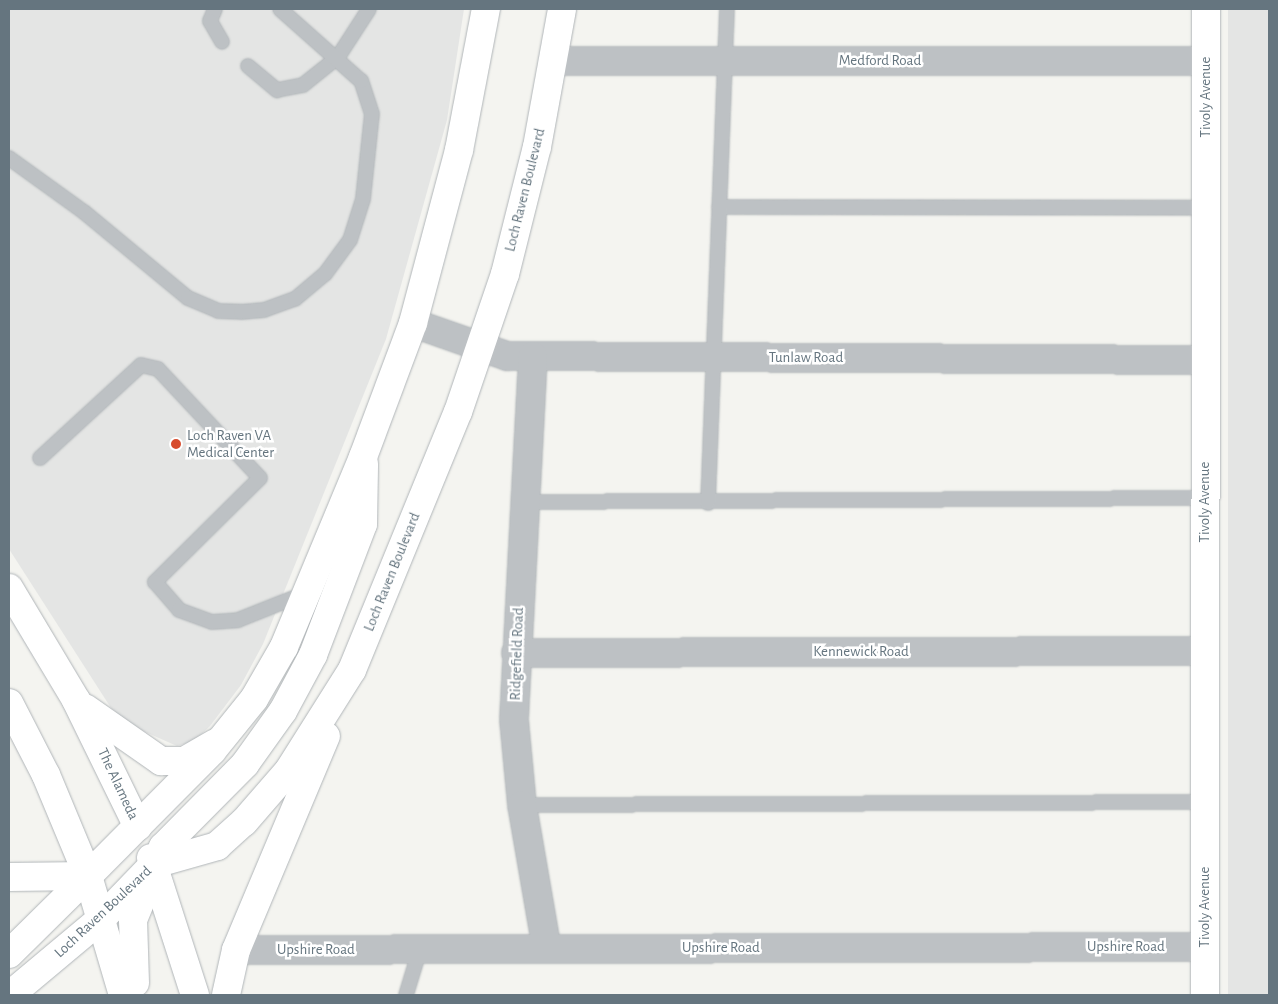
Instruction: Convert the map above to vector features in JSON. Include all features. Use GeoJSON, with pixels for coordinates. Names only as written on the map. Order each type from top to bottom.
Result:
{"type":"FeatureCollection","features":[{"type":"Feature","properties":{"kind":"main road"},"geometry":{"type":"LineString","coordinates":[[9,954],[138,826],[233,727],[272,671],[363,457],[413,323],[459,150],[486,9]]}},
{"type":"Feature","properties":{"kind":"main road","name":"Loch Raven Boulevard"},"geometry":{"type":"LineString","coordinates":[[10,995],[102,918],[154,864],[217,846],[244,822],[290,770],[352,670],[481,348],[507,265],[555,61],[562,9]]}},
{"type":"Feature","properties":{"kind":"main road","name":"Tivoly Avenue"},"geometry":{"type":"LineString","coordinates":[[1205,995],[1206,9]]}},
{"type":"Feature","properties":{"kind":"main road"},"geometry":{"type":"LineString","coordinates":[[136,995],[133,920],[154,864],[174,833],[245,764],[302,678],[363,524],[363,457]]}},
{"type":"Feature","properties":{"kind":"main road","name":"The Alameda"},"geometry":{"type":"LineString","coordinates":[[9,588],[76,700],[138,826],[154,864],[195,995]]}},
{"type":"Feature","properties":{"kind":"main road"},"geometry":{"type":"LineString","coordinates":[[226,995],[236,950],[352,670]]}},
{"type":"Feature","properties":{"kind":"main road"},"geometry":{"type":"LineString","coordinates":[[76,700],[126,741],[161,761],[196,755],[233,727]]}},
{"type":"Feature","properties":{"kind":"main road"},"geometry":{"type":"LineString","coordinates":[[9,703],[50,783],[88,876],[124,995]]}},
{"type":"Feature","properties":{"kind":"main road"},"geometry":{"type":"LineString","coordinates":[[9,877],[88,876]]}},
{"type":"Feature","properties":{"kind":"street","name":"Medford Road"},"geometry":{"type":"LineString","coordinates":[[555,61],[1206,61]]}},
{"type":"Feature","properties":{"kind":"street","name":"Tunlaw Road"},"geometry":{"type":"LineString","coordinates":[[413,323],[508,356],[1205,360]]}},
{"type":"Feature","properties":{"kind":"street","name":"Ridgefield Road"},"geometry":{"type":"LineString","coordinates":[[533,356],[523,502],[514,720],[522,805],[547,949]]}},
{"type":"Feature","properties":{"kind":"street","name":"Kennewick Road"},"geometry":{"type":"LineString","coordinates":[[516,653],[1205,651]]}},
{"type":"Feature","properties":{"kind":"street","name":"Upshire Road"},"geometry":{"type":"LineString","coordinates":[[236,950],[1205,947]]}},
{"type":"Feature","properties":{"kind":"lane"},"geometry":{"type":"LineString","coordinates":[[215,9],[210,21],[222,42]]}},
{"type":"Feature","properties":{"kind":"lane"},"geometry":{"type":"LineString","coordinates":[[9,158],[84,212],[188,298],[218,310],[264,310],[295,299],[325,274],[350,240],[363,199],[372,114],[361,81],[338,57],[280,9]]}},
{"type":"Feature","properties":{"kind":"lane"},"geometry":{"type":"LineString","coordinates":[[248,66],[277,90],[290,91],[338,57],[369,9]]}},
{"type":"Feature","properties":{"kind":"lane"},"geometry":{"type":"LineString","coordinates":[[708,503],[712,357],[728,9]]}},
{"type":"Feature","properties":{"kind":"lane"},"geometry":{"type":"LineString","coordinates":[[719,207],[1205,208]]}},
{"type":"Feature","properties":{"kind":"lane"},"geometry":{"type":"LineString","coordinates":[[40,458],[140,365],[158,369],[260,478],[155,582],[179,610],[212,622],[238,620],[306,593]]}},
{"type":"Feature","properties":{"kind":"lane"},"geometry":{"type":"LineString","coordinates":[[523,502],[708,503],[1205,498]]}},
{"type":"Feature","properties":{"kind":"lane"},"geometry":{"type":"LineString","coordinates":[[522,805],[1205,802]]}},
{"type":"Feature","properties":{"kind":"lane"},"geometry":{"type":"LineString","coordinates":[[406,995],[420,949]]}},
{"type":"Feature","properties":{"kind":"shaded area","name":"Loch Raven VA Medical Center"},"geometry":{"type":"Polygon","coordinates":[[[9,9],[464,9],[447,120],[386,339],[263,644],[241,685],[210,726],[194,741],[177,746],[134,727],[111,708],[9,549],[9,9]]]}},
{"type":"Feature","properties":{"kind":"shaded area"},"geometry":{"type":"Polygon","coordinates":[[[1228,9],[1269,9],[1269,995],[1228,995],[1228,9]]]}},
{"type":"Feature","properties":{"kind":"place","name":"Loch Raven VA Medical Center"},"geometry":{"type":"Point","coordinates":[176,444]}}]}
